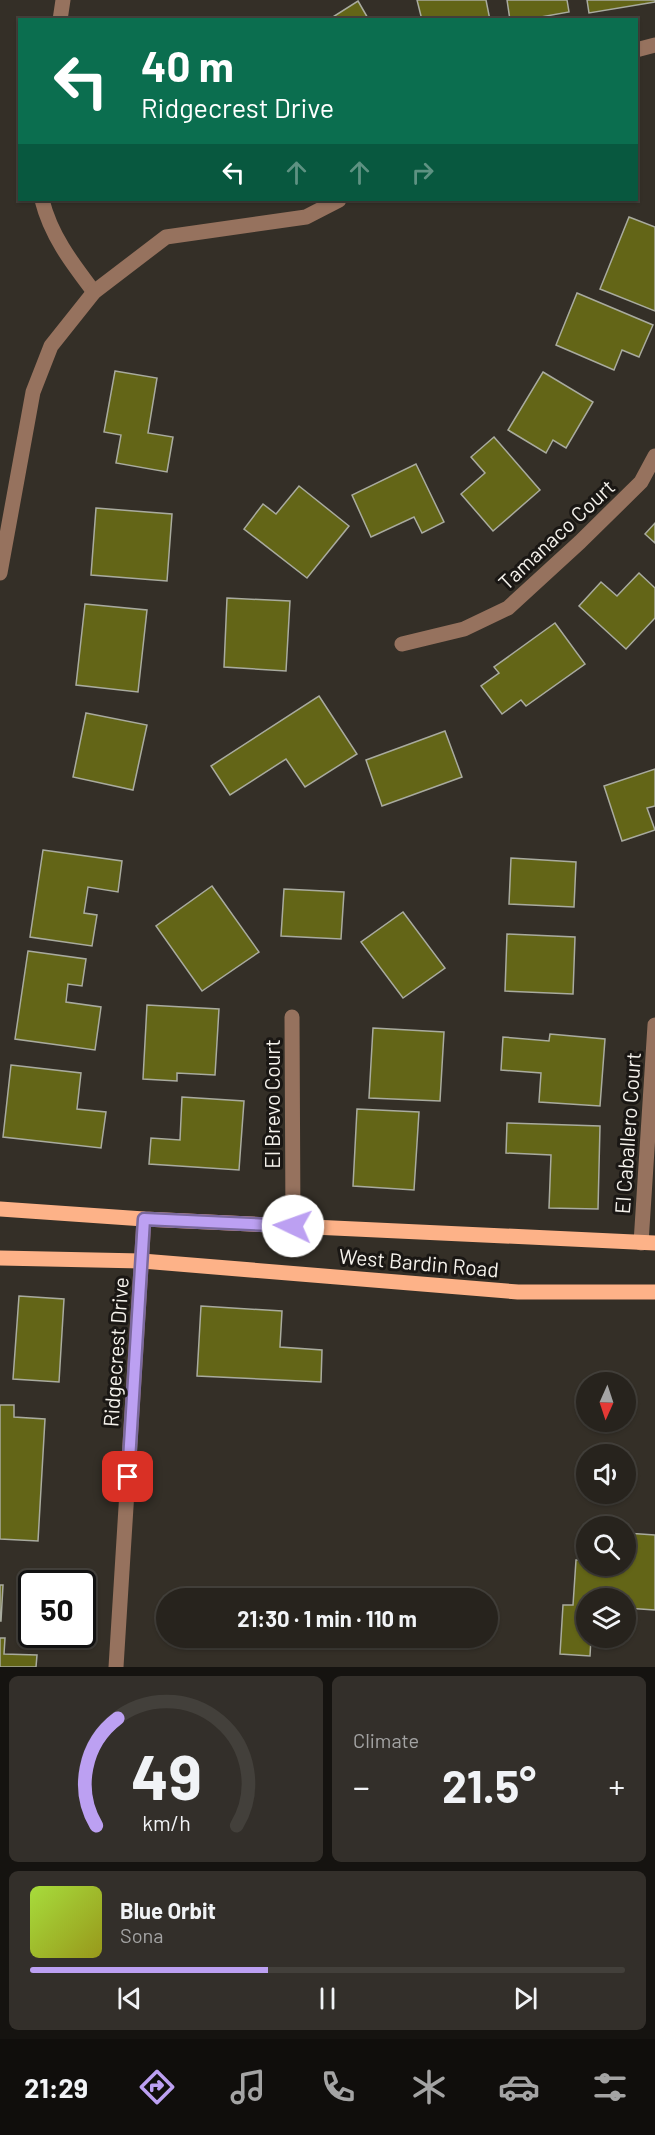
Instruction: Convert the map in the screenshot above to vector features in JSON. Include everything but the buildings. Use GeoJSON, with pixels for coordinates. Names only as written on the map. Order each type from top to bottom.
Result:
{"type":"FeatureCollection","features":[{"type":"Feature","properties":{"kind":"main road","name":"West Bardin Road"},"geometry":{"type":"LineString","coordinates":[[0,1209],[144,1219],[648,1243]]}},
{"type":"Feature","properties":{"kind":"main road","name":"West Bardin Road"},"geometry":{"type":"LineString","coordinates":[[0,1258],[142,1261],[518,1292],[655,1292]]}},
{"type":"Feature","properties":{"kind":"street"},"geometry":{"type":"LineString","coordinates":[[60,18],[63,0]]}},
{"type":"Feature","properties":{"kind":"street"},"geometry":{"type":"LineString","coordinates":[[638,49],[655,45]]}},
{"type":"Feature","properties":{"kind":"street"},"geometry":{"type":"LineString","coordinates":[[42,201],[64,254],[94,292]]}},
{"type":"Feature","properties":{"kind":"street"},"geometry":{"type":"LineString","coordinates":[[0,573],[33,392],[51,346],[94,292],[166,237],[306,217],[337,201]]}},
{"type":"Feature","properties":{"kind":"street","name":"Tamanaco Court"},"geometry":{"type":"LineString","coordinates":[[402,644],[464,629],[508,608],[641,482],[655,456]]}},
{"type":"Feature","properties":{"kind":"street","name":"El Brevo Court"},"geometry":{"type":"LineString","coordinates":[[292,1017],[293,1226]]}},
{"type":"Feature","properties":{"kind":"street","name":"El Caballero Court"},"geometry":{"type":"LineString","coordinates":[[648,1243],[655,1025]]}},
{"type":"Feature","properties":{"kind":"street","name":"Ridgecrest Drive"},"geometry":{"type":"LineString","coordinates":[[116,1667],[144,1219]]}},
{"type":"Feature","properties":{"kind":"route"},"geometry":{"type":"LineString","coordinates":[[128,1477],[144,1219],[293,1226]]}}]}
